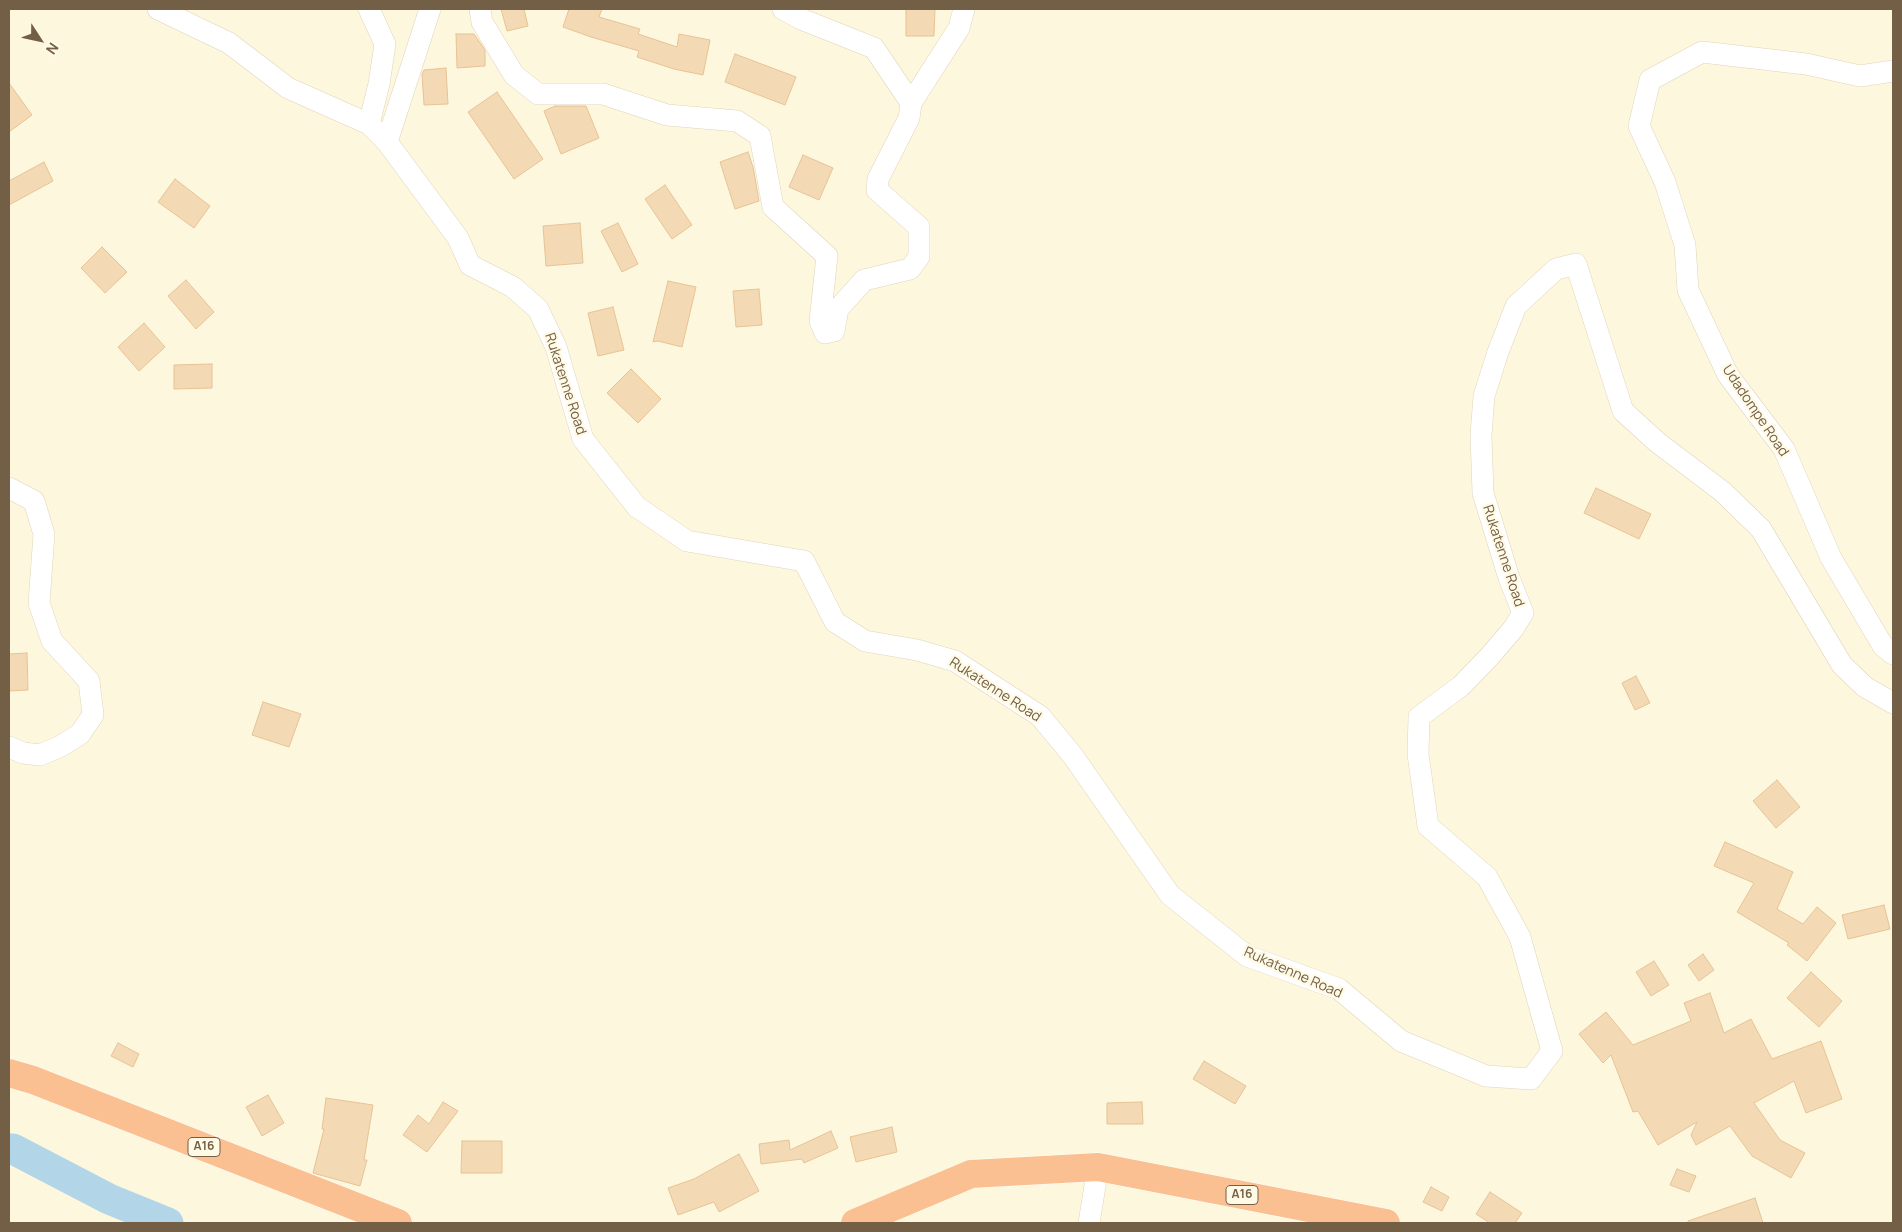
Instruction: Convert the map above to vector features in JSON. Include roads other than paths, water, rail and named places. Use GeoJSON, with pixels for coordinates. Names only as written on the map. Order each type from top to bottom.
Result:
{"type":"FeatureCollection","features":[{"type":"Feature","properties":{"kind":"highway","name":"A16"},"geometry":{"type":"LineString","coordinates":[[9,1073],[42,1084],[398,1223]]}},
{"type":"Feature","properties":{"kind":"highway","name":"A16"},"geometry":{"type":"LineString","coordinates":[[855,1223],[971,1174],[1098,1167],[1386,1223]]}},
{"type":"Feature","properties":{"kind":"street","name":"Rukatenne Road"},"geometry":{"type":"LineString","coordinates":[[158,9],[229,43],[288,88],[369,124],[387,142],[458,238],[470,265],[513,287],[538,309],[556,346],[583,439],[637,507],[688,540],[804,561],[835,622],[865,641],[917,650],[955,661],[1040,716],[1073,756],[1170,895],[1247,956],[1339,990],[1401,1041],[1486,1076],[1531,1079],[1552,1051],[1520,937],[1487,877],[1428,826],[1418,754],[1419,717],[1461,686],[1490,657],[1513,629],[1523,613],[1509,578],[1483,493],[1481,435],[1484,396],[1498,352],[1516,306],[1556,269],[1576,264],[1623,411],[1657,442],[1723,492],[1760,529],[1842,665],[1865,687],[1893,703]]}},
{"type":"Feature","properties":{"kind":"street"},"geometry":{"type":"LineString","coordinates":[[369,9],[385,44],[379,84],[369,124]]}},
{"type":"Feature","properties":{"kind":"street"},"geometry":{"type":"LineString","coordinates":[[387,142],[430,9]]}},
{"type":"Feature","properties":{"kind":"street"},"geometry":{"type":"LineString","coordinates":[[480,9],[482,22],[514,75],[538,94],[603,94],[667,115],[737,121],[760,136],[773,207],[827,256],[820,321],[825,333],[834,331],[838,309],[864,280],[910,269],[919,257],[919,227],[877,190],[878,179],[909,118],[911,104],[959,28],[964,9]]}},
{"type":"Feature","properties":{"kind":"street"},"geometry":{"type":"LineString","coordinates":[[783,9],[801,19],[874,48],[911,104]]}},
{"type":"Feature","properties":{"kind":"street","name":"Udadompe Road"},"geometry":{"type":"LineString","coordinates":[[1893,71],[1860,76],[1806,64],[1702,52],[1650,80],[1639,126],[1665,182],[1685,245],[1688,290],[1724,367],[1784,449],[1831,558],[1883,646],[1893,654]]}},
{"type":"Feature","properties":{"kind":"street"},"geometry":{"type":"LineString","coordinates":[[9,488],[34,501],[44,534],[39,603],[52,641],[89,681],[93,715],[80,734],[62,746],[40,755],[24,753],[9,747]]}},
{"type":"Feature","properties":{"kind":"street"},"geometry":{"type":"LineString","coordinates":[[1090,1216],[1098,1167]]}},
{"type":"Feature","properties":{"kind":"waterway"},"geometry":{"type":"LineString","coordinates":[[9,1149],[13,1149],[109,1199],[168,1223]]}}]}
